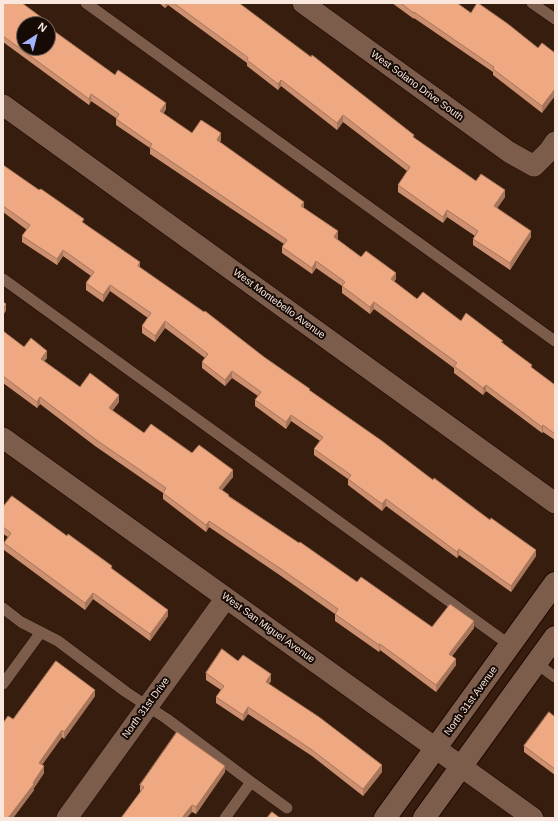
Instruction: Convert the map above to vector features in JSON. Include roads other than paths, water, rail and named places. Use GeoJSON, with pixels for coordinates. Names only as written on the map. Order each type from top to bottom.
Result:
{"type":"FeatureCollection","features":[{"type":"Feature","properties":{"kind":"street","name":"West Solano Drive South"},"geometry":{"type":"LineString","coordinates":[[303,3],[326,10],[509,152],[534,166],[549,151],[555,142]]}},
{"type":"Feature","properties":{"kind":"street","name":"West Montebello Avenue"},"geometry":{"type":"LineString","coordinates":[[3,106],[555,503]]}},
{"type":"Feature","properties":{"kind":"street","name":"West San Miguel Avenue"},"geometry":{"type":"LineString","coordinates":[[5,443],[226,598],[533,818]]}},
{"type":"Feature","properties":{"kind":"street","name":"North 31st Avenue"},"geometry":{"type":"LineString","coordinates":[[385,818],[511,646],[555,583]]}},
{"type":"Feature","properties":{"kind":"street","name":"North 31st Drive"},"geometry":{"type":"LineString","coordinates":[[67,818],[226,598]]}},
{"type":"Feature","properties":{"kind":"street"},"geometry":{"type":"LineString","coordinates":[[424,818],[555,637]]}},
{"type":"Feature","properties":{"kind":"lane"},"geometry":{"type":"LineString","coordinates":[[86,3],[555,341]]}},
{"type":"Feature","properties":{"kind":"lane"},"geometry":{"type":"LineString","coordinates":[[532,3],[555,19]]}},
{"type":"Feature","properties":{"kind":"lane"},"geometry":{"type":"LineString","coordinates":[[3,279],[511,646]]}},
{"type":"Feature","properties":{"kind":"lane"},"geometry":{"type":"LineString","coordinates":[[3,608],[21,622],[58,641],[287,808]]}},
{"type":"Feature","properties":{"kind":"lane"},"geometry":{"type":"LineString","coordinates":[[3,684],[41,632]]}},
{"type":"Feature","properties":{"kind":"lane"},"geometry":{"type":"LineString","coordinates":[[536,663],[555,677]]}},
{"type":"Feature","properties":{"kind":"lane"},"geometry":{"type":"LineString","coordinates":[[225,818],[251,782]]}}]}
